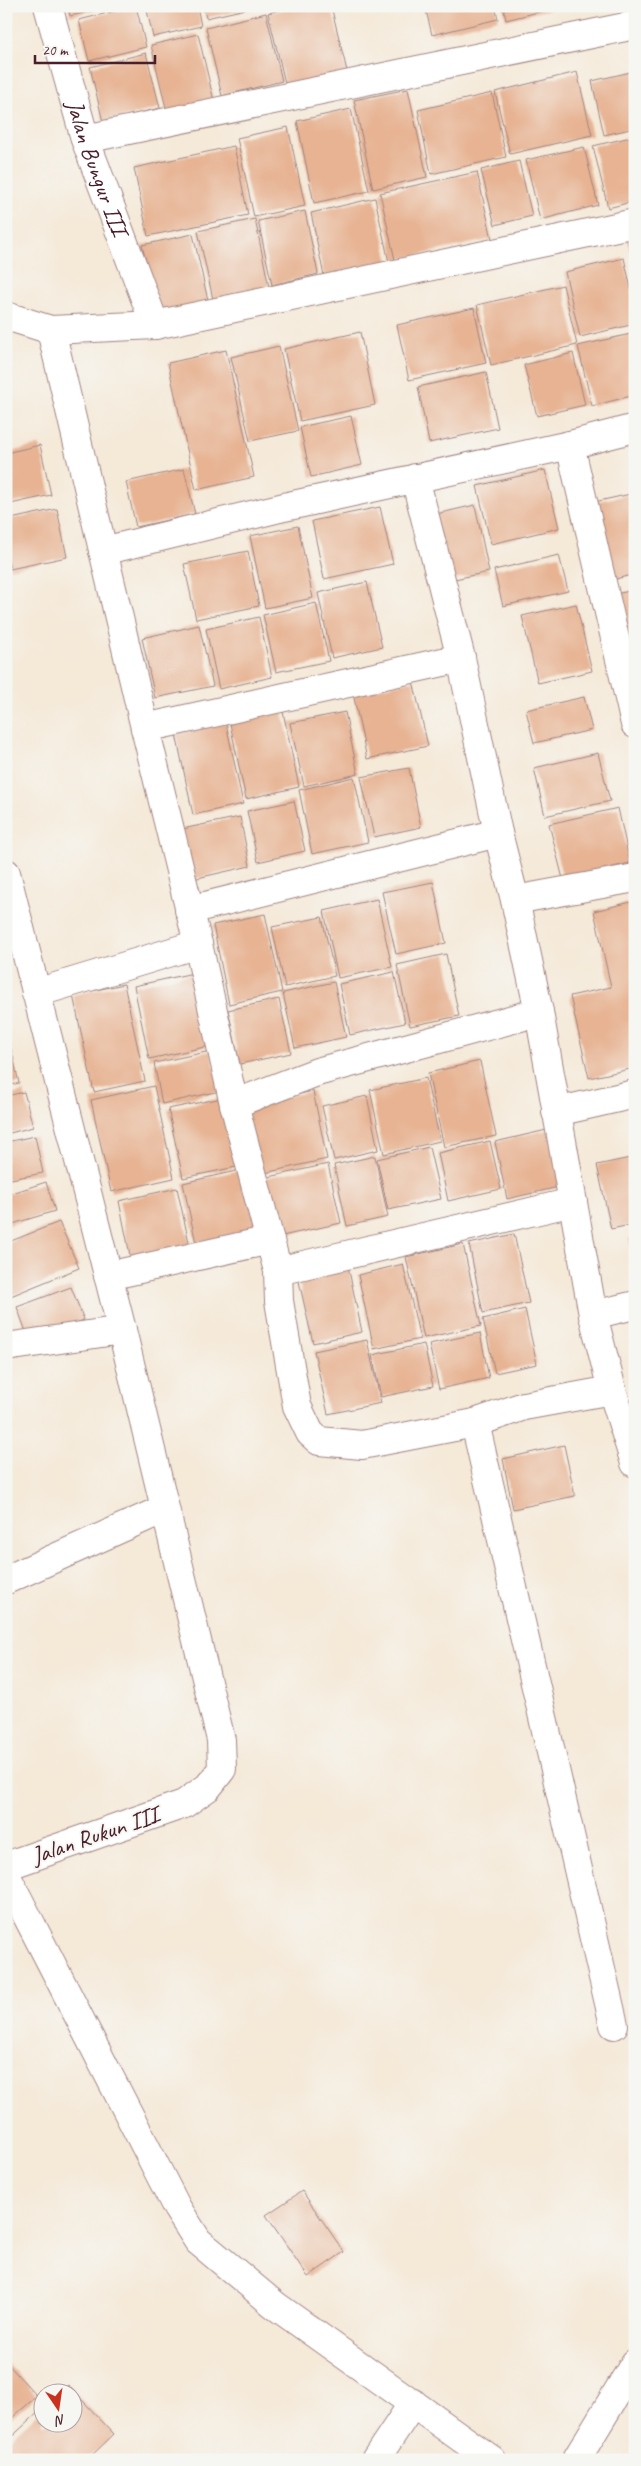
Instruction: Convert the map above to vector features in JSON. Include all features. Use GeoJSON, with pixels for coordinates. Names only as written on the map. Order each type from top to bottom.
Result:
{"type":"FeatureCollection","features":[{"type":"Feature","properties":{"kind":"street","name":"Jalan Bungur III"},"geometry":{"type":"LineString","coordinates":[[48,6],[85,140],[154,326]]}},
{"type":"Feature","properties":{"kind":"street"},"geometry":{"type":"LineString","coordinates":[[85,140],[635,25]]}},
{"type":"Feature","properties":{"kind":"street"},"geometry":{"type":"LineString","coordinates":[[7,316],[51,330],[154,326],[635,223]]}},
{"type":"Feature","properties":{"kind":"street"},"geometry":{"type":"LineString","coordinates":[[51,330],[198,944],[234,1104],[278,1271],[280,1301],[297,1406],[310,1433],[319,1441],[362,1445],[475,1423],[524,1406],[612,1390]]}},
{"type":"Feature","properties":{"kind":"street"},"geometry":{"type":"LineString","coordinates":[[103,551],[635,428]]}},
{"type":"Feature","properties":{"kind":"street"},"geometry":{"type":"LineString","coordinates":[[570,444],[631,692],[635,724]]}},
{"type":"Feature","properties":{"kind":"street"},"geometry":{"type":"LineString","coordinates":[[415,478],[461,658],[498,834],[540,1012],[593,1315],[612,1390],[635,1463]]}},
{"type":"Feature","properties":{"kind":"street"},"geometry":{"type":"LineString","coordinates":[[145,728],[461,658]]}},
{"type":"Feature","properties":{"kind":"street"},"geometry":{"type":"LineString","coordinates":[[189,910],[498,834]]}},
{"type":"Feature","properties":{"kind":"street"},"geometry":{"type":"LineString","coordinates":[[515,900],[635,878]]}},
{"type":"Feature","properties":{"kind":"street","name":"Jalan Rukun III"},"geometry":{"type":"LineString","coordinates":[[6,1866],[184,1804],[208,1787],[222,1769],[221,1740],[122,1330],[7,883]]}},
{"type":"Feature","properties":{"kind":"street"},"geometry":{"type":"LineString","coordinates":[[36,993],[198,944]]}},
{"type":"Feature","properties":{"kind":"street"},"geometry":{"type":"LineString","coordinates":[[234,1104],[317,1072],[540,1012]]}},
{"type":"Feature","properties":{"kind":"street"},"geometry":{"type":"LineString","coordinates":[[556,1112],[635,1094]]}},
{"type":"Feature","properties":{"kind":"street"},"geometry":{"type":"LineString","coordinates":[[278,1271],[573,1202]]}},
{"type":"Feature","properties":{"kind":"street"},"geometry":{"type":"LineString","coordinates":[[108,1276],[270,1240]]}},
{"type":"Feature","properties":{"kind":"street"},"geometry":{"type":"LineString","coordinates":[[593,1315],[635,1305]]}},
{"type":"Feature","properties":{"kind":"street"},"geometry":{"type":"LineString","coordinates":[[6,1347],[122,1330]]}},
{"type":"Feature","properties":{"kind":"street"},"geometry":{"type":"LineString","coordinates":[[475,1423],[614,2025]]}},
{"type":"Feature","properties":{"kind":"street"},"geometry":{"type":"LineString","coordinates":[[6,1580],[164,1509]]}},
{"type":"Feature","properties":{"kind":"street"},"geometry":{"type":"LineString","coordinates":[[6,1875],[177,2208],[198,2241],[276,2306],[492,2460]]}},
{"type":"Feature","properties":{"kind":"street"},"geometry":{"type":"LineString","coordinates":[[576,2460],[635,2363]]}},
{"type":"Feature","properties":{"kind":"street"},"geometry":{"type":"LineString","coordinates":[[375,2460],[412,2403]]}},
{"type":"Feature","properties":{"kind":"building"},"geometry":{"type":"Polygon","coordinates":[[[68,6],[109,6],[109,7],[70,16],[68,6]]]}},
{"type":"Feature","properties":{"kind":"building"},"geometry":{"type":"Polygon","coordinates":[[[136,6],[146,47],[89,61],[79,20],[136,6]]]}},
{"type":"Feature","properties":{"kind":"building"},"geometry":{"type":"Polygon","coordinates":[[[146,6],[197,6],[201,26],[153,37],[146,6]]]}},
{"type":"Feature","properties":{"kind":"building"},"geometry":{"type":"Polygon","coordinates":[[[203,6],[255,6],[255,7],[206,18],[203,6]]]}},
{"type":"Feature","properties":{"kind":"building"},"geometry":{"type":"Polygon","coordinates":[[[295,6],[331,6],[348,75],[287,91],[268,13],[295,6]]]}},
{"type":"Feature","properties":{"kind":"building"},"geometry":{"type":"Polygon","coordinates":[[[425,6],[495,6],[498,19],[432,35],[425,6]]]}},
{"type":"Feature","properties":{"kind":"building"},"geometry":{"type":"Polygon","coordinates":[[[503,6],[559,6],[559,7],[506,20],[503,6]]]}},
{"type":"Feature","properties":{"kind":"building"},"geometry":{"type":"Polygon","coordinates":[[[266,13],[282,81],[222,96],[206,28],[266,13]]]}},
{"type":"Feature","properties":{"kind":"building"},"geometry":{"type":"Polygon","coordinates":[[[198,34],[214,101],[167,112],[151,45],[198,34]]]}},
{"type":"Feature","properties":{"kind":"building"},"geometry":{"type":"Polygon","coordinates":[[[146,53],[160,108],[103,122],[90,67],[146,53]]]}},
{"type":"Feature","properties":{"kind":"building"},"geometry":{"type":"Polygon","coordinates":[[[635,71],[635,128],[604,135],[592,81],[635,71]]]}},
{"type":"Feature","properties":{"kind":"building"},"geometry":{"type":"Polygon","coordinates":[[[577,72],[592,135],[510,154],[495,92],[577,72]]]}},
{"type":"Feature","properties":{"kind":"building"},"geometry":{"type":"Polygon","coordinates":[[[408,89],[427,177],[373,189],[354,100],[408,89]]]}},
{"type":"Feature","properties":{"kind":"building"},"geometry":{"type":"Polygon","coordinates":[[[492,93],[506,157],[431,174],[418,110],[492,93]]]}},
{"type":"Feature","properties":{"kind":"building"},"geometry":{"type":"Polygon","coordinates":[[[351,109],[369,191],[314,203],[297,121],[351,109]]]}},
{"type":"Feature","properties":{"kind":"building"},"geometry":{"type":"Polygon","coordinates":[[[288,127],[305,206],[254,217],[237,138],[288,127]]]}},
{"type":"Feature","properties":{"kind":"building"},"geometry":{"type":"Polygon","coordinates":[[[635,136],[635,201],[608,208],[593,146],[635,136]]]}},
{"type":"Feature","properties":{"kind":"building"},"geometry":{"type":"Polygon","coordinates":[[[234,146],[248,215],[148,236],[134,168],[234,146]]]}},
{"type":"Feature","properties":{"kind":"building"},"geometry":{"type":"Polygon","coordinates":[[[584,147],[598,205],[540,220],[526,160],[584,147]]]}},
{"type":"Feature","properties":{"kind":"building"},"geometry":{"type":"Polygon","coordinates":[[[519,161],[532,216],[495,225],[481,170],[519,161]]]}},
{"type":"Feature","properties":{"kind":"building"},"geometry":{"type":"Polygon","coordinates":[[[477,172],[492,239],[395,260],[380,193],[477,172]]]}},
{"type":"Feature","properties":{"kind":"building"},"geometry":{"type":"Polygon","coordinates":[[[375,198],[390,267],[325,281],[311,213],[375,198]]]}},
{"type":"Feature","properties":{"kind":"building"},"geometry":{"type":"Polygon","coordinates":[[[305,211],[318,274],[272,285],[258,221],[305,211]]]}},
{"type":"Feature","properties":{"kind":"building"},"geometry":{"type":"Polygon","coordinates":[[[255,219],[270,292],[214,304],[198,231],[255,219]]]}},
{"type":"Feature","properties":{"kind":"building"},"geometry":{"type":"Polygon","coordinates":[[[635,231],[635,269],[634,269],[626,233],[635,231]]]}},
{"type":"Feature","properties":{"kind":"building"},"geometry":{"type":"Polygon","coordinates":[[[193,234],[209,305],[158,315],[142,245],[193,234]]]}},
{"type":"Feature","properties":{"kind":"building"},"geometry":{"type":"Polygon","coordinates":[[[624,258],[635,306],[635,324],[580,337],[565,272],[624,258]]]}},
{"type":"Feature","properties":{"kind":"building"},"geometry":{"type":"Polygon","coordinates":[[[563,285],[577,345],[491,365],[477,305],[563,285]]]}},
{"type":"Feature","properties":{"kind":"building"},"geometry":{"type":"Polygon","coordinates":[[[474,308],[486,363],[409,380],[397,325],[474,308]]]}},
{"type":"Feature","properties":{"kind":"building"},"geometry":{"type":"Polygon","coordinates":[[[360,332],[375,405],[300,421],[284,349],[360,332]]]}},
{"type":"Feature","properties":{"kind":"building"},"geometry":{"type":"Polygon","coordinates":[[[635,333],[635,395],[592,406],[578,346],[635,333]]]}},
{"type":"Feature","properties":{"kind":"building"},"geometry":{"type":"Polygon","coordinates":[[[279,346],[298,431],[250,441],[231,357],[279,346]]]}},
{"type":"Feature","properties":{"kind":"building"},"geometry":{"type":"Polygon","coordinates":[[[226,350],[254,477],[196,490],[168,363],[226,350]]]}},
{"type":"Feature","properties":{"kind":"building"},"geometry":{"type":"Polygon","coordinates":[[[573,353],[585,405],[537,416],[524,365],[573,353]]]}},
{"type":"Feature","properties":{"kind":"building"},"geometry":{"type":"Polygon","coordinates":[[[486,372],[498,428],[429,443],[418,387],[486,372]]]}},
{"type":"Feature","properties":{"kind":"building"},"geometry":{"type":"Polygon","coordinates":[[[351,416],[362,465],[311,477],[300,427],[351,416]]]}},
{"type":"Feature","properties":{"kind":"building"},"geometry":{"type":"Polygon","coordinates":[[[40,445],[51,495],[6,505],[6,453],[40,445]]]}},
{"type":"Feature","properties":{"kind":"building"},"geometry":{"type":"Polygon","coordinates":[[[184,469],[195,514],[136,527],[126,482],[184,469]]]}},
{"type":"Feature","properties":{"kind":"building"},"geometry":{"type":"Polygon","coordinates":[[[545,470],[559,528],[491,544],[477,486],[545,470]]]}},
{"type":"Feature","properties":{"kind":"building"},"geometry":{"type":"Polygon","coordinates":[[[635,493],[635,574],[608,581],[590,503],[635,493]]]}},
{"type":"Feature","properties":{"kind":"building"},"geometry":{"type":"Polygon","coordinates":[[[475,505],[489,572],[445,581],[432,515],[475,505]]]}},
{"type":"Feature","properties":{"kind":"building"},"geometry":{"type":"Polygon","coordinates":[[[380,507],[393,564],[324,579],[312,521],[380,507]]]}},
{"type":"Feature","properties":{"kind":"building"},"geometry":{"type":"Polygon","coordinates":[[[57,509],[67,557],[10,569],[6,550],[6,520],[57,509]]]}},
{"type":"Feature","properties":{"kind":"building"},"geometry":{"type":"Polygon","coordinates":[[[298,526],[313,598],[265,608],[250,536],[298,526]]]}},
{"type":"Feature","properties":{"kind":"building"},"geometry":{"type":"Polygon","coordinates":[[[248,551],[259,606],[196,619],[184,564],[248,551]]]}},
{"type":"Feature","properties":{"kind":"building"},"geometry":{"type":"Polygon","coordinates":[[[559,555],[568,591],[503,606],[494,570],[559,555]]]}},
{"type":"Feature","properties":{"kind":"building"},"geometry":{"type":"Polygon","coordinates":[[[367,582],[382,647],[332,658],[318,593],[367,582]]]}},
{"type":"Feature","properties":{"kind":"building"},"geometry":{"type":"Polygon","coordinates":[[[635,590],[635,662],[615,594],[635,590]]]}},
{"type":"Feature","properties":{"kind":"building"},"geometry":{"type":"Polygon","coordinates":[[[316,603],[329,661],[276,672],[263,615],[316,603]]]}},
{"type":"Feature","properties":{"kind":"building"},"geometry":{"type":"Polygon","coordinates":[[[576,604],[592,671],[538,683],[522,616],[576,604]]]}},
{"type":"Feature","properties":{"kind":"building"},"geometry":{"type":"Polygon","coordinates":[[[259,617],[272,677],[219,689],[206,629],[259,617]]]}},
{"type":"Feature","properties":{"kind":"building"},"geometry":{"type":"Polygon","coordinates":[[[199,625],[213,686],[155,698],[142,638],[199,625]]]}},
{"type":"Feature","properties":{"kind":"building"},"geometry":{"type":"Polygon","coordinates":[[[413,681],[428,746],[367,759],[353,693],[413,681]]]}},
{"type":"Feature","properties":{"kind":"building"},"geometry":{"type":"Polygon","coordinates":[[[584,697],[592,730],[534,743],[526,710],[584,697]]]}},
{"type":"Feature","properties":{"kind":"building"},"geometry":{"type":"Polygon","coordinates":[[[282,707],[299,787],[246,799],[229,719],[282,707]]]}},
{"type":"Feature","properties":{"kind":"building"},"geometry":{"type":"Polygon","coordinates":[[[345,712],[358,774],[304,786],[290,723],[345,712]]]}},
{"type":"Feature","properties":{"kind":"building"},"geometry":{"type":"Polygon","coordinates":[[[226,723],[243,804],[193,815],[176,734],[226,723]]]}},
{"type":"Feature","properties":{"kind":"building"},"geometry":{"type":"Polygon","coordinates":[[[598,753],[610,801],[545,816],[534,768],[598,753]]]}},
{"type":"Feature","properties":{"kind":"building"},"geometry":{"type":"Polygon","coordinates":[[[409,768],[421,827],[374,837],[361,777],[409,768]]]}},
{"type":"Feature","properties":{"kind":"building"},"geometry":{"type":"Polygon","coordinates":[[[354,777],[368,842],[312,854],[299,790],[354,777]]]}},
{"type":"Feature","properties":{"kind":"building"},"geometry":{"type":"Polygon","coordinates":[[[294,801],[305,851],[258,862],[247,811],[294,801]]]}},
{"type":"Feature","properties":{"kind":"building"},"geometry":{"type":"Polygon","coordinates":[[[618,808],[630,863],[563,879],[549,824],[618,808]]]}},
{"type":"Feature","properties":{"kind":"building"},"geometry":{"type":"Polygon","coordinates":[[[240,817],[250,866],[193,879],[182,829],[240,817]]]}},
{"type":"Feature","properties":{"kind":"building"},"geometry":{"type":"Polygon","coordinates":[[[433,882],[446,943],[396,954],[382,892],[433,882]]]}},
{"type":"Feature","properties":{"kind":"building"},"geometry":{"type":"Polygon","coordinates":[[[377,899],[392,967],[338,978],[324,911],[377,899]]]}},
{"type":"Feature","properties":{"kind":"building"},"geometry":{"type":"Polygon","coordinates":[[[635,901],[635,1068],[589,1078],[570,996],[611,987],[594,911],[635,901]]]}},
{"type":"Feature","properties":{"kind":"building"},"geometry":{"type":"Polygon","coordinates":[[[265,914],[282,992],[229,1004],[213,925],[265,914]]]}},
{"type":"Feature","properties":{"kind":"building"},"geometry":{"type":"Polygon","coordinates":[[[322,917],[335,976],[285,987],[272,927],[322,917]]]}},
{"type":"Feature","properties":{"kind":"building"},"geometry":{"type":"Polygon","coordinates":[[[446,954],[459,1016],[410,1026],[397,965],[446,954]]]}},
{"type":"Feature","properties":{"kind":"building"},"geometry":{"type":"Polygon","coordinates":[[[198,972],[214,1045],[149,1059],[134,986],[198,972]]]}},
{"type":"Feature","properties":{"kind":"building"},"geometry":{"type":"Polygon","coordinates":[[[394,972],[405,1023],[350,1035],[339,984],[394,972]]]}},
{"type":"Feature","properties":{"kind":"building"},"geometry":{"type":"Polygon","coordinates":[[[334,982],[346,1037],[295,1048],[283,993],[334,982]]]}},
{"type":"Feature","properties":{"kind":"building"},"geometry":{"type":"Polygon","coordinates":[[[124,984],[145,1081],[94,1092],[73,995],[124,984]]]}},
{"type":"Feature","properties":{"kind":"building"},"geometry":{"type":"Polygon","coordinates":[[[279,999],[291,1053],[240,1064],[228,1010],[279,999]]]}},
{"type":"Feature","properties":{"kind":"building"},"geometry":{"type":"Polygon","coordinates":[[[6,1035],[8,1035],[19,1083],[6,1086],[6,1035]]]}},
{"type":"Feature","properties":{"kind":"building"},"geometry":{"type":"Polygon","coordinates":[[[211,1051],[220,1091],[162,1104],[154,1063],[211,1051]]]}},
{"type":"Feature","properties":{"kind":"building"},"geometry":{"type":"Polygon","coordinates":[[[480,1061],[496,1136],[444,1147],[428,1073],[480,1061]]]}},
{"type":"Feature","properties":{"kind":"building"},"geometry":{"type":"Polygon","coordinates":[[[426,1078],[440,1141],[384,1154],[370,1090],[426,1078]]]}},
{"type":"Feature","properties":{"kind":"building"},"geometry":{"type":"Polygon","coordinates":[[[154,1086],[174,1178],[111,1192],[91,1100],[154,1086]]]}},
{"type":"Feature","properties":{"kind":"building"},"geometry":{"type":"Polygon","coordinates":[[[313,1091],[327,1159],[260,1174],[245,1106],[313,1091]]]}},
{"type":"Feature","properties":{"kind":"building"},"geometry":{"type":"Polygon","coordinates":[[[24,1092],[33,1127],[6,1134],[6,1096],[24,1092]]]}},
{"type":"Feature","properties":{"kind":"building"},"geometry":{"type":"Polygon","coordinates":[[[367,1096],[378,1150],[334,1160],[322,1106],[367,1096]]]}},
{"type":"Feature","properties":{"kind":"building"},"geometry":{"type":"Polygon","coordinates":[[[222,1098],[236,1167],[183,1178],[168,1109],[222,1098]]]}},
{"type":"Feature","properties":{"kind":"building"},"geometry":{"type":"Polygon","coordinates":[[[551,1129],[563,1186],[507,1199],[495,1142],[551,1129]]]}},
{"type":"Feature","properties":{"kind":"building"},"geometry":{"type":"Polygon","coordinates":[[[35,1136],[43,1173],[6,1180],[6,1142],[35,1136]]]}},
{"type":"Feature","properties":{"kind":"building"},"geometry":{"type":"Polygon","coordinates":[[[490,1141],[501,1189],[448,1201],[438,1153],[490,1141]]]}},
{"type":"Feature","properties":{"kind":"building"},"geometry":{"type":"Polygon","coordinates":[[[429,1147],[441,1199],[388,1210],[377,1159],[429,1147]]]}},
{"type":"Feature","properties":{"kind":"building"},"geometry":{"type":"Polygon","coordinates":[[[375,1156],[388,1217],[347,1226],[334,1165],[375,1156]]]}},
{"type":"Feature","properties":{"kind":"building"},"geometry":{"type":"Polygon","coordinates":[[[635,1157],[635,1224],[611,1229],[597,1165],[635,1157]]]}},
{"type":"Feature","properties":{"kind":"building"},"geometry":{"type":"Polygon","coordinates":[[[328,1164],[341,1223],[273,1238],[260,1179],[328,1164]]]}},
{"type":"Feature","properties":{"kind":"building"},"geometry":{"type":"Polygon","coordinates":[[[249,1168],[262,1229],[196,1243],[183,1183],[249,1168]]]}},
{"type":"Feature","properties":{"kind":"building"},"geometry":{"type":"Polygon","coordinates":[[[46,1182],[55,1211],[6,1226],[6,1195],[46,1182]]]}},
{"type":"Feature","properties":{"kind":"building"},"geometry":{"type":"Polygon","coordinates":[[[177,1188],[190,1247],[131,1260],[119,1201],[177,1188]]]}},
{"type":"Feature","properties":{"kind":"building"},"geometry":{"type":"Polygon","coordinates":[[[59,1222],[79,1268],[6,1298],[6,1243],[59,1222]]]}},
{"type":"Feature","properties":{"kind":"building"},"geometry":{"type":"Polygon","coordinates":[[[514,1234],[529,1303],[483,1313],[469,1244],[514,1234]]]}},
{"type":"Feature","properties":{"kind":"building"},"geometry":{"type":"Polygon","coordinates":[[[635,1237],[635,1263],[634,1263],[629,1239],[635,1237]]]}},
{"type":"Feature","properties":{"kind":"building"},"geometry":{"type":"Polygon","coordinates":[[[463,1244],[481,1326],[424,1338],[406,1257],[463,1244]]]}},
{"type":"Feature","properties":{"kind":"building"},"geometry":{"type":"Polygon","coordinates":[[[403,1264],[420,1339],[374,1349],[358,1275],[403,1264]]]}},
{"type":"Feature","properties":{"kind":"building"},"geometry":{"type":"Polygon","coordinates":[[[348,1266],[362,1332],[313,1343],[298,1277],[348,1266]]]}},
{"type":"Feature","properties":{"kind":"building"},"geometry":{"type":"Polygon","coordinates":[[[71,1287],[84,1320],[29,1340],[17,1307],[71,1287]]]}},
{"type":"Feature","properties":{"kind":"building"},"geometry":{"type":"Polygon","coordinates":[[[525,1309],[537,1364],[495,1373],[483,1319],[525,1309]]]}},
{"type":"Feature","properties":{"kind":"building"},"geometry":{"type":"Polygon","coordinates":[[[480,1333],[489,1378],[439,1389],[429,1344],[480,1333]]]}},
{"type":"Feature","properties":{"kind":"building"},"geometry":{"type":"Polygon","coordinates":[[[367,1340],[381,1403],[328,1414],[314,1351],[367,1340]]]}},
{"type":"Feature","properties":{"kind":"building"},"geometry":{"type":"Polygon","coordinates":[[[424,1344],[433,1386],[381,1397],[372,1355],[424,1344]]]}},
{"type":"Feature","properties":{"kind":"building"},"geometry":{"type":"Polygon","coordinates":[[[564,1445],[575,1496],[513,1509],[503,1459],[564,1445]]]}},
{"type":"Feature","properties":{"kind":"building"},"geometry":{"type":"Polygon","coordinates":[[[302,2191],[344,2252],[308,2277],[266,2215],[302,2191]]]}},
{"type":"Feature","properties":{"kind":"building"},"geometry":{"type":"Polygon","coordinates":[[[6,2362],[32,2391],[32,2400],[6,2423],[6,2362]]]}},
{"type":"Feature","properties":{"kind":"building"},"geometry":{"type":"Polygon","coordinates":[[[82,2400],[114,2434],[87,2460],[6,2460],[6,2442],[32,2418],[32,2434],[82,2434],[82,2400]]]}}]}
